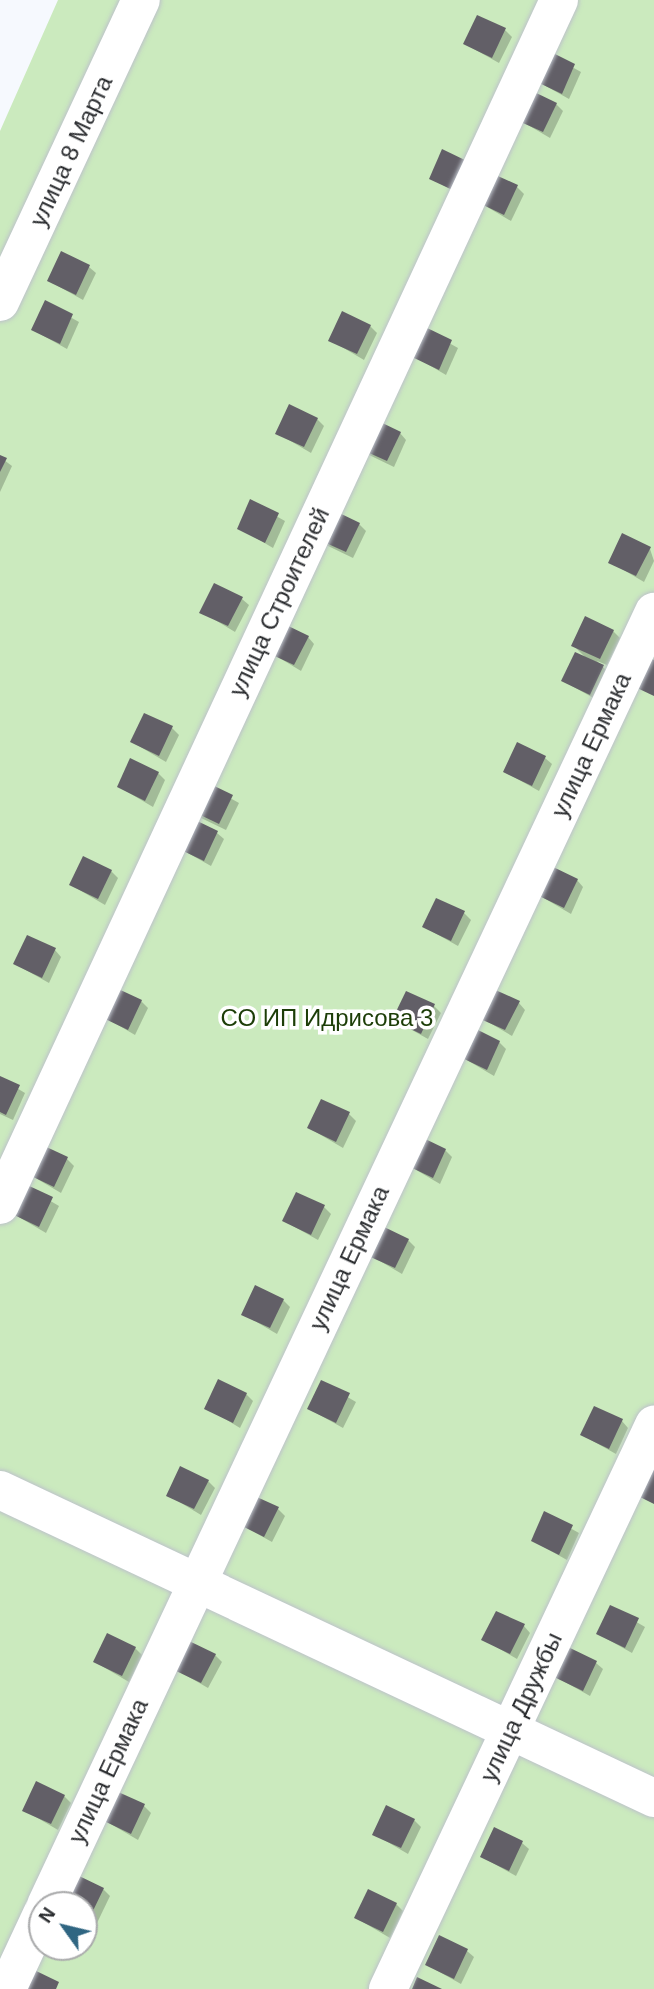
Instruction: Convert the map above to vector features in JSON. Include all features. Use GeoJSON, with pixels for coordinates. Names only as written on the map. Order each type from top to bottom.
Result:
{"type":"FeatureCollection","features":[{"type":"Feature","properties":{"kind":"street","name":"улица 8 Марта"},"geometry":{"type":"LineString","coordinates":[[0,302],[141,0]]}},
{"type":"Feature","properties":{"kind":"street","name":"улица Строителей"},"geometry":{"type":"LineString","coordinates":[[0,1205],[559,0]]}},
{"type":"Feature","properties":{"kind":"street","name":"улица Ермака"},"geometry":{"type":"LineString","coordinates":[[53,1891],[654,612]]}},
{"type":"Feature","properties":{"kind":"street","name":"улица Дружбы"},"geometry":{"type":"LineString","coordinates":[[388,1989],[654,1425]]}},
{"type":"Feature","properties":{"kind":"street"},"geometry":{"type":"LineString","coordinates":[[0,1490],[195,1585],[654,1798]]}},
{"type":"Feature","properties":{"kind":"street"},"geometry":{"type":"LineString","coordinates":[[7,1989],[28,1944]]}},
{"type":"Feature","properties":{"kind":"green space","name":"СО ИП Идрисова 3"},"geometry":{"type":"Polygon","coordinates":[[[58,0],[654,0],[654,1989],[0,1989],[0,131],[58,0]]]}},
{"type":"Feature","properties":{"kind":"building"},"geometry":{"type":"Polygon","coordinates":[[[477,15],[506,28],[492,58],[463,44],[477,15]]]}},
{"type":"Feature","properties":{"kind":"building"},"geometry":{"type":"Polygon","coordinates":[[[547,50],[575,64],[562,94],[533,80],[547,50]]]}},
{"type":"Feature","properties":{"kind":"building"},"geometry":{"type":"Polygon","coordinates":[[[528,89],[557,103],[543,132],[514,119],[528,89]]]}},
{"type":"Feature","properties":{"kind":"building"},"geometry":{"type":"Polygon","coordinates":[[[442,149],[471,163],[457,192],[429,179],[442,149]]]}},
{"type":"Feature","properties":{"kind":"building"},"geometry":{"type":"Polygon","coordinates":[[[489,172],[518,185],[504,215],[475,201],[489,172]]]}},
{"type":"Feature","properties":{"kind":"building"},"geometry":{"type":"Polygon","coordinates":[[[61,251],[90,265],[76,295],[47,281],[61,251]]]}},
{"type":"Feature","properties":{"kind":"building"},"geometry":{"type":"Polygon","coordinates":[[[45,300],[73,314],[60,344],[31,330],[45,300]]]}},
{"type":"Feature","properties":{"kind":"building"},"geometry":{"type":"Polygon","coordinates":[[[342,311],[371,325],[357,354],[328,341],[342,311]]]}},
{"type":"Feature","properties":{"kind":"building"},"geometry":{"type":"Polygon","coordinates":[[[423,326],[452,340],[439,370],[410,356],[423,326]]]}},
{"type":"Feature","properties":{"kind":"building"},"geometry":{"type":"Polygon","coordinates":[[[289,404],[318,418],[304,447],[275,434],[289,404]]]}},
{"type":"Feature","properties":{"kind":"building"},"geometry":{"type":"Polygon","coordinates":[[[372,418],[401,432],[387,461],[358,448],[372,418]]]}},
{"type":"Feature","properties":{"kind":"building"},"geometry":{"type":"Polygon","coordinates":[[[0,455],[7,458],[0,472],[0,455]]]}},
{"type":"Feature","properties":{"kind":"building"},"geometry":{"type":"Polygon","coordinates":[[[250,499],[279,513],[265,543],[237,529],[250,499]]]}},
{"type":"Feature","properties":{"kind":"building"},"geometry":{"type":"Polygon","coordinates":[[[331,509],[360,523],[346,552],[317,539],[331,509]]]}},
{"type":"Feature","properties":{"kind":"building"},"geometry":{"type":"Polygon","coordinates":[[[622,533],[651,547],[636,576],[608,563],[622,533]]]}},
{"type":"Feature","properties":{"kind":"building"},"geometry":{"type":"Polygon","coordinates":[[[214,583],[243,597],[228,626],[199,613],[214,583]]]}},
{"type":"Feature","properties":{"kind":"building"},"geometry":{"type":"Polygon","coordinates":[[[585,616],[614,630],[600,659],[571,646],[585,616]]]}},
{"type":"Feature","properties":{"kind":"building"},"geometry":{"type":"Polygon","coordinates":[[[280,622],[309,636],[294,665],[266,652],[280,622]]]}},
{"type":"Feature","properties":{"kind":"building"},"geometry":{"type":"Polygon","coordinates":[[[575,652],[604,665],[590,695],[561,681],[575,652]]]}},
{"type":"Feature","properties":{"kind":"building"},"geometry":{"type":"Polygon","coordinates":[[[649,657],[654,660],[654,696],[635,687],[649,657]]]}},
{"type":"Feature","properties":{"kind":"building"},"geometry":{"type":"Polygon","coordinates":[[[144,713],[173,726],[159,756],[130,742],[144,713]]]}},
{"type":"Feature","properties":{"kind":"building"},"geometry":{"type":"Polygon","coordinates":[[[517,742],[546,756],[532,786],[503,772],[517,742]]]}},
{"type":"Feature","properties":{"kind":"building"},"geometry":{"type":"Polygon","coordinates":[[[130,758],[159,772],[145,801],[117,787],[130,758]]]}},
{"type":"Feature","properties":{"kind":"building"},"geometry":{"type":"Polygon","coordinates":[[[204,781],[233,795],[219,824],[190,810],[204,781]]]}},
{"type":"Feature","properties":{"kind":"building"},"geometry":{"type":"Polygon","coordinates":[[[189,817],[218,831],[204,861],[175,847],[189,817]]]}},
{"type":"Feature","properties":{"kind":"building"},"geometry":{"type":"Polygon","coordinates":[[[83,856],[112,870],[98,899],[69,885],[83,856]]]}},
{"type":"Feature","properties":{"kind":"building"},"geometry":{"type":"Polygon","coordinates":[[[549,865],[578,879],[564,908],[535,894],[549,865]]]}},
{"type":"Feature","properties":{"kind":"building"},"geometry":{"type":"Polygon","coordinates":[[[436,898],[465,911],[451,941],[422,927],[436,898]]]}},
{"type":"Feature","properties":{"kind":"building"},"geometry":{"type":"Polygon","coordinates":[[[27,935],[56,948],[42,978],[13,964],[27,935]]]}},
{"type":"Feature","properties":{"kind":"building"},"geometry":{"type":"Polygon","coordinates":[[[114,987],[142,1000],[128,1030],[99,1016],[114,987]]]}},
{"type":"Feature","properties":{"kind":"building"},"geometry":{"type":"Polygon","coordinates":[[[491,988],[520,1001],[505,1030],[476,1017],[491,988]]]}},
{"type":"Feature","properties":{"kind":"building"},"geometry":{"type":"Polygon","coordinates":[[[406,991],[435,1004],[421,1034],[392,1020],[406,991]]]}},
{"type":"Feature","properties":{"kind":"building"},"geometry":{"type":"Polygon","coordinates":[[[472,1027],[500,1041],[487,1070],[458,1056],[472,1027]]]}},
{"type":"Feature","properties":{"kind":"building"},"geometry":{"type":"Polygon","coordinates":[[[0,1076],[20,1085],[6,1115],[0,1112],[0,1076]]]}},
{"type":"Feature","properties":{"kind":"building"},"geometry":{"type":"Polygon","coordinates":[[[321,1099],[350,1112],[336,1142],[307,1128],[321,1099]]]}},
{"type":"Feature","properties":{"kind":"building"},"geometry":{"type":"Polygon","coordinates":[[[417,1135],[446,1149],[433,1178],[404,1164],[417,1135]]]}},
{"type":"Feature","properties":{"kind":"building"},"geometry":{"type":"Polygon","coordinates":[[[40,1144],[68,1157],[54,1187],[25,1173],[40,1144]]]}},
{"type":"Feature","properties":{"kind":"building"},"geometry":{"type":"Polygon","coordinates":[[[25,1184],[53,1197],[39,1227],[10,1213],[25,1184]]]}},
{"type":"Feature","properties":{"kind":"building"},"geometry":{"type":"Polygon","coordinates":[[[296,1192],[325,1205],[311,1235],[282,1221],[296,1192]]]}},
{"type":"Feature","properties":{"kind":"building"},"geometry":{"type":"Polygon","coordinates":[[[380,1225],[409,1239],[395,1268],[366,1255],[380,1225]]]}},
{"type":"Feature","properties":{"kind":"building"},"geometry":{"type":"Polygon","coordinates":[[[255,1285],[284,1299],[270,1328],[241,1315],[255,1285]]]}},
{"type":"Feature","properties":{"kind":"building"},"geometry":{"type":"Polygon","coordinates":[[[218,1379],[247,1393],[233,1423],[204,1409],[218,1379]]]}},
{"type":"Feature","properties":{"kind":"building"},"geometry":{"type":"Polygon","coordinates":[[[321,1380],[350,1393],[336,1423],[307,1409],[321,1380]]]}},
{"type":"Feature","properties":{"kind":"building"},"geometry":{"type":"Polygon","coordinates":[[[594,1406],[623,1419],[609,1449],[580,1435],[594,1406]]]}},
{"type":"Feature","properties":{"kind":"building"},"geometry":{"type":"Polygon","coordinates":[[[180,1466],[209,1480],[194,1509],[166,1496],[180,1466]]]}},
{"type":"Feature","properties":{"kind":"building"},"geometry":{"type":"Polygon","coordinates":[[[654,1467],[654,1504],[640,1497],[654,1467]]]}},
{"type":"Feature","properties":{"kind":"building"},"geometry":{"type":"Polygon","coordinates":[[[250,1494],[279,1507],[264,1537],[236,1523],[250,1494]]]}},
{"type":"Feature","properties":{"kind":"building"},"geometry":{"type":"Polygon","coordinates":[[[544,1511],[573,1525],[559,1555],[531,1541],[544,1511]]]}},
{"type":"Feature","properties":{"kind":"building"},"geometry":{"type":"Polygon","coordinates":[[[610,1605],[639,1618],[625,1648],[596,1634],[610,1605]]]}},
{"type":"Feature","properties":{"kind":"building"},"geometry":{"type":"Polygon","coordinates":[[[496,1611],[525,1624],[510,1654],[481,1640],[496,1611]]]}},
{"type":"Feature","properties":{"kind":"building"},"geometry":{"type":"Polygon","coordinates":[[[107,1633],[136,1647],[122,1676],[93,1662],[107,1633]]]}},
{"type":"Feature","properties":{"kind":"building"},"geometry":{"type":"Polygon","coordinates":[[[187,1640],[216,1654],[201,1683],[172,1669],[187,1640]]]}},
{"type":"Feature","properties":{"kind":"building"},"geometry":{"type":"Polygon","coordinates":[[[568,1647],[597,1661],[583,1691],[554,1677],[568,1647]]]}},
{"type":"Feature","properties":{"kind":"building"},"geometry":{"type":"Polygon","coordinates":[[[36,1781],[65,1795],[51,1824],[22,1811],[36,1781]]]}},
{"type":"Feature","properties":{"kind":"building"},"geometry":{"type":"Polygon","coordinates":[[[116,1791],[145,1804],[131,1834],[102,1820],[116,1791]]]}},
{"type":"Feature","properties":{"kind":"building"},"geometry":{"type":"Polygon","coordinates":[[[386,1805],[415,1819],[401,1848],[372,1835],[386,1805]]]}},
{"type":"Feature","properties":{"kind":"building"},"geometry":{"type":"Polygon","coordinates":[[[494,1827],[523,1841],[509,1871],[480,1857],[494,1827]]]}},
{"type":"Feature","properties":{"kind":"building"},"geometry":{"type":"Polygon","coordinates":[[[75,1874],[104,1888],[98,1900],[98,1891],[69,1891],[75,1874]]]}},
{"type":"Feature","properties":{"kind":"building"},"geometry":{"type":"Polygon","coordinates":[[[368,1889],[397,1903],[383,1932],[354,1918],[368,1889]]]}},
{"type":"Feature","properties":{"kind":"building"},"geometry":{"type":"Polygon","coordinates":[[[439,1935],[468,1949],[454,1979],[425,1965],[439,1935]]]}},
{"type":"Feature","properties":{"kind":"building"},"geometry":{"type":"Polygon","coordinates":[[[30,1968],[59,1982],[56,1989],[21,1989],[30,1968]]]}},
{"type":"Feature","properties":{"kind":"building"},"geometry":{"type":"Polygon","coordinates":[[[417,1977],[442,1989],[412,1989],[417,1977]]]}}]}
